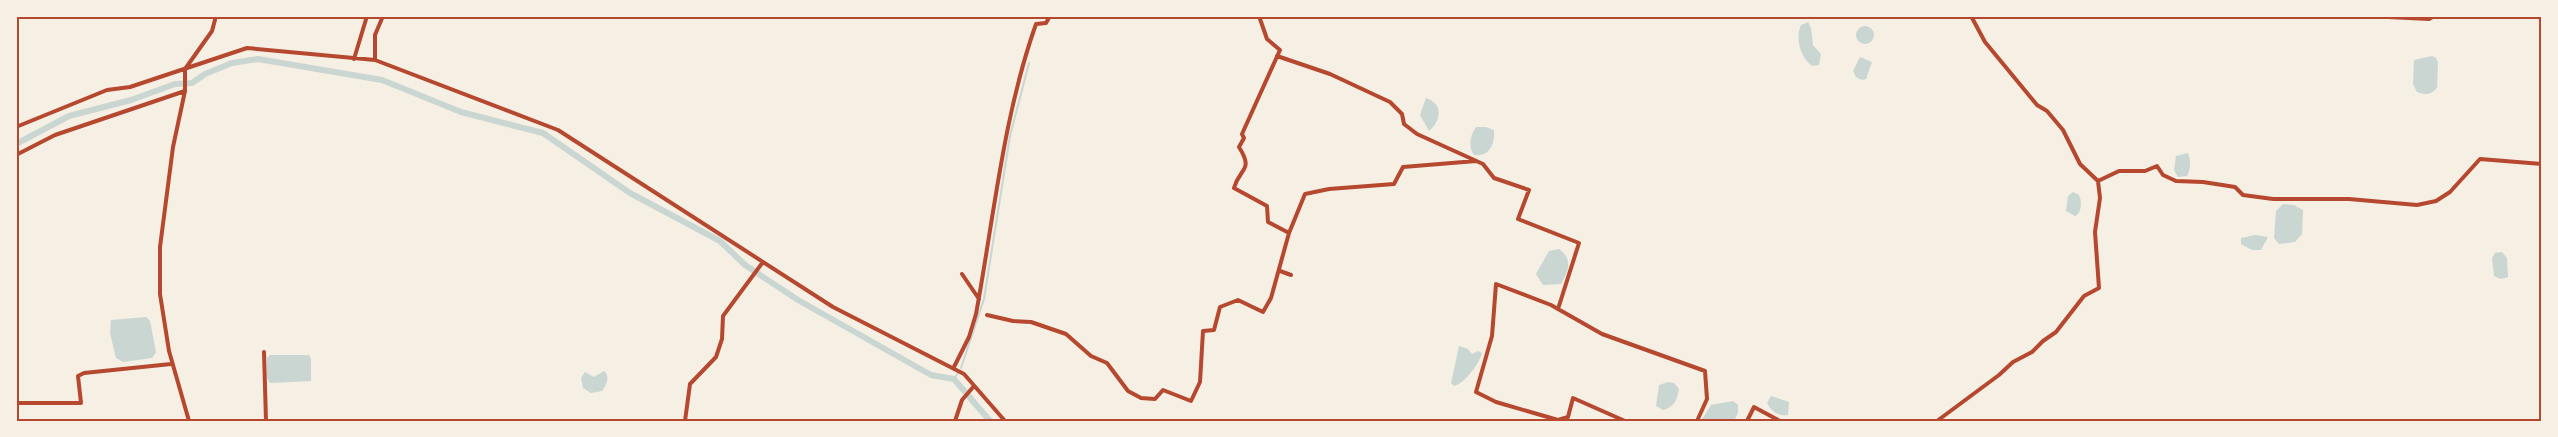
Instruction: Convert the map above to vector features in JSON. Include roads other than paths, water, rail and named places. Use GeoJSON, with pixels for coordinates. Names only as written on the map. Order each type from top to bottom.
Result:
{"type":"FeatureCollection","features":[{"type":"Feature","properties":{"kind":"street"},"geometry":{"type":"LineString","coordinates":[[189,421],[171,364],[160,294],[160,247],[173,148],[185,89],[184,69],[212,31],[216,16]]}},
{"type":"Feature","properties":{"kind":"street"},"geometry":{"type":"LineString","coordinates":[[354,59],[367,16]]}},
{"type":"Feature","properties":{"kind":"street"},"geometry":{"type":"LineString","coordinates":[[375,60],[375,36],[383,16]]}},
{"type":"Feature","properties":{"kind":"street"},"geometry":{"type":"LineString","coordinates":[[954,367],[969,337],[979,299],[1006,144],[1024,59],[1036,24],[1046,23],[1050,16]]}},
{"type":"Feature","properties":{"kind":"street"},"geometry":{"type":"LineString","coordinates":[[1259,16],[1267,39],[1280,50],[1242,134],[1244,138],[1239,147],[1247,159],[1246,168],[1236,181],[1234,188],[1267,206],[1268,222],[1289,234]]}},
{"type":"Feature","properties":{"kind":"street"},"geometry":{"type":"LineString","coordinates":[[1937,421],[1999,375],[2013,362],[2032,352],[2056,332],[2084,296],[2099,288],[2095,232],[2100,198],[2098,181],[2080,164],[2062,130],[2037,105],[1985,42],[1971,16]]}},
{"type":"Feature","properties":{"kind":"street"},"geometry":{"type":"LineString","coordinates":[[2388,17],[2429,19],[2434,16]]}},
{"type":"Feature","properties":{"kind":"street"},"geometry":{"type":"LineString","coordinates":[[16,120],[16,127],[107,90],[130,87],[247,48],[375,60],[558,130],[833,307],[954,367],[964,374],[1005,421]]}},
{"type":"Feature","properties":{"kind":"street"},"geometry":{"type":"LineString","coordinates":[[1277,56],[1330,74],[1390,102],[1402,114],[1404,124],[1417,134],[1483,164],[1494,178],[1529,190],[1518,219],[1579,243],[1558,309]]}},
{"type":"Feature","properties":{"kind":"street"},"geometry":{"type":"LineString","coordinates":[[16,155],[55,135],[185,89]]}},
{"type":"Feature","properties":{"kind":"street"},"geometry":{"type":"LineString","coordinates":[[2098,181],[2119,170],[2145,171],[2157,166],[2164,175],[2176,181],[2203,182],[2234,187],[2243,196],[2268,199],[2349,198],[2417,205],[2436,201],[2450,192],[2480,159],[2542,164]]}},
{"type":"Feature","properties":{"kind":"street"},"geometry":{"type":"LineString","coordinates":[[988,315],[1013,321],[1031,322],[1066,334],[1091,356],[1107,363],[1128,391],[1141,398],[1155,399],[1162,390],[1191,401],[1200,382],[1203,331],[1214,330],[1220,307],[1238,300],[1263,312],[1271,298],[1289,234],[1305,194],[1329,189],[1394,184],[1403,167],[1476,161]]}},
{"type":"Feature","properties":{"kind":"street"},"geometry":{"type":"LineString","coordinates":[[685,421],[690,384],[716,358],[722,339],[723,316],[763,262]]}},
{"type":"Feature","properties":{"kind":"street"},"geometry":{"type":"LineString","coordinates":[[1280,271],[1291,275]]}},
{"type":"Feature","properties":{"kind":"street"},"geometry":{"type":"LineString","coordinates":[[962,274],[979,299]]}},
{"type":"Feature","properties":{"kind":"street"},"geometry":{"type":"LineString","coordinates":[[1625,421],[1573,398],[1568,416],[1558,420],[1496,402],[1476,392],[1492,336],[1496,284],[1558,309],[1602,334],[1705,371],[1707,399],[1697,421]]}},
{"type":"Feature","properties":{"kind":"street"},"geometry":{"type":"LineString","coordinates":[[264,352],[266,421]]}},
{"type":"Feature","properties":{"kind":"street"},"geometry":{"type":"LineString","coordinates":[[16,403],[81,403],[78,376],[84,373],[171,364]]}},
{"type":"Feature","properties":{"kind":"street"},"geometry":{"type":"LineString","coordinates":[[955,421],[962,400],[974,386]]}},
{"type":"Feature","properties":{"kind":"street"},"geometry":{"type":"LineString","coordinates":[[1747,421],[1754,407],[1780,421]]}},
{"type":"Feature","properties":{"kind":"waterway"},"geometry":{"type":"LineString","coordinates":[[16,144],[69,116],[131,100],[175,84],[192,83],[205,74],[232,63],[258,59],[382,80],[461,112],[543,133],[630,193],[720,241],[745,265],[798,300],[931,375],[954,379],[990,421]]}},
{"type":"Feature","properties":{"kind":"waterway"},"geometry":{"type":"LineString","coordinates":[[961,368],[984,299],[1010,136],[1029,63]]}},
{"type":"Feature","properties":{"kind":"waterway"},"geometry":{"type":"LineString","coordinates":[[954,379],[958,373]]}}]}
